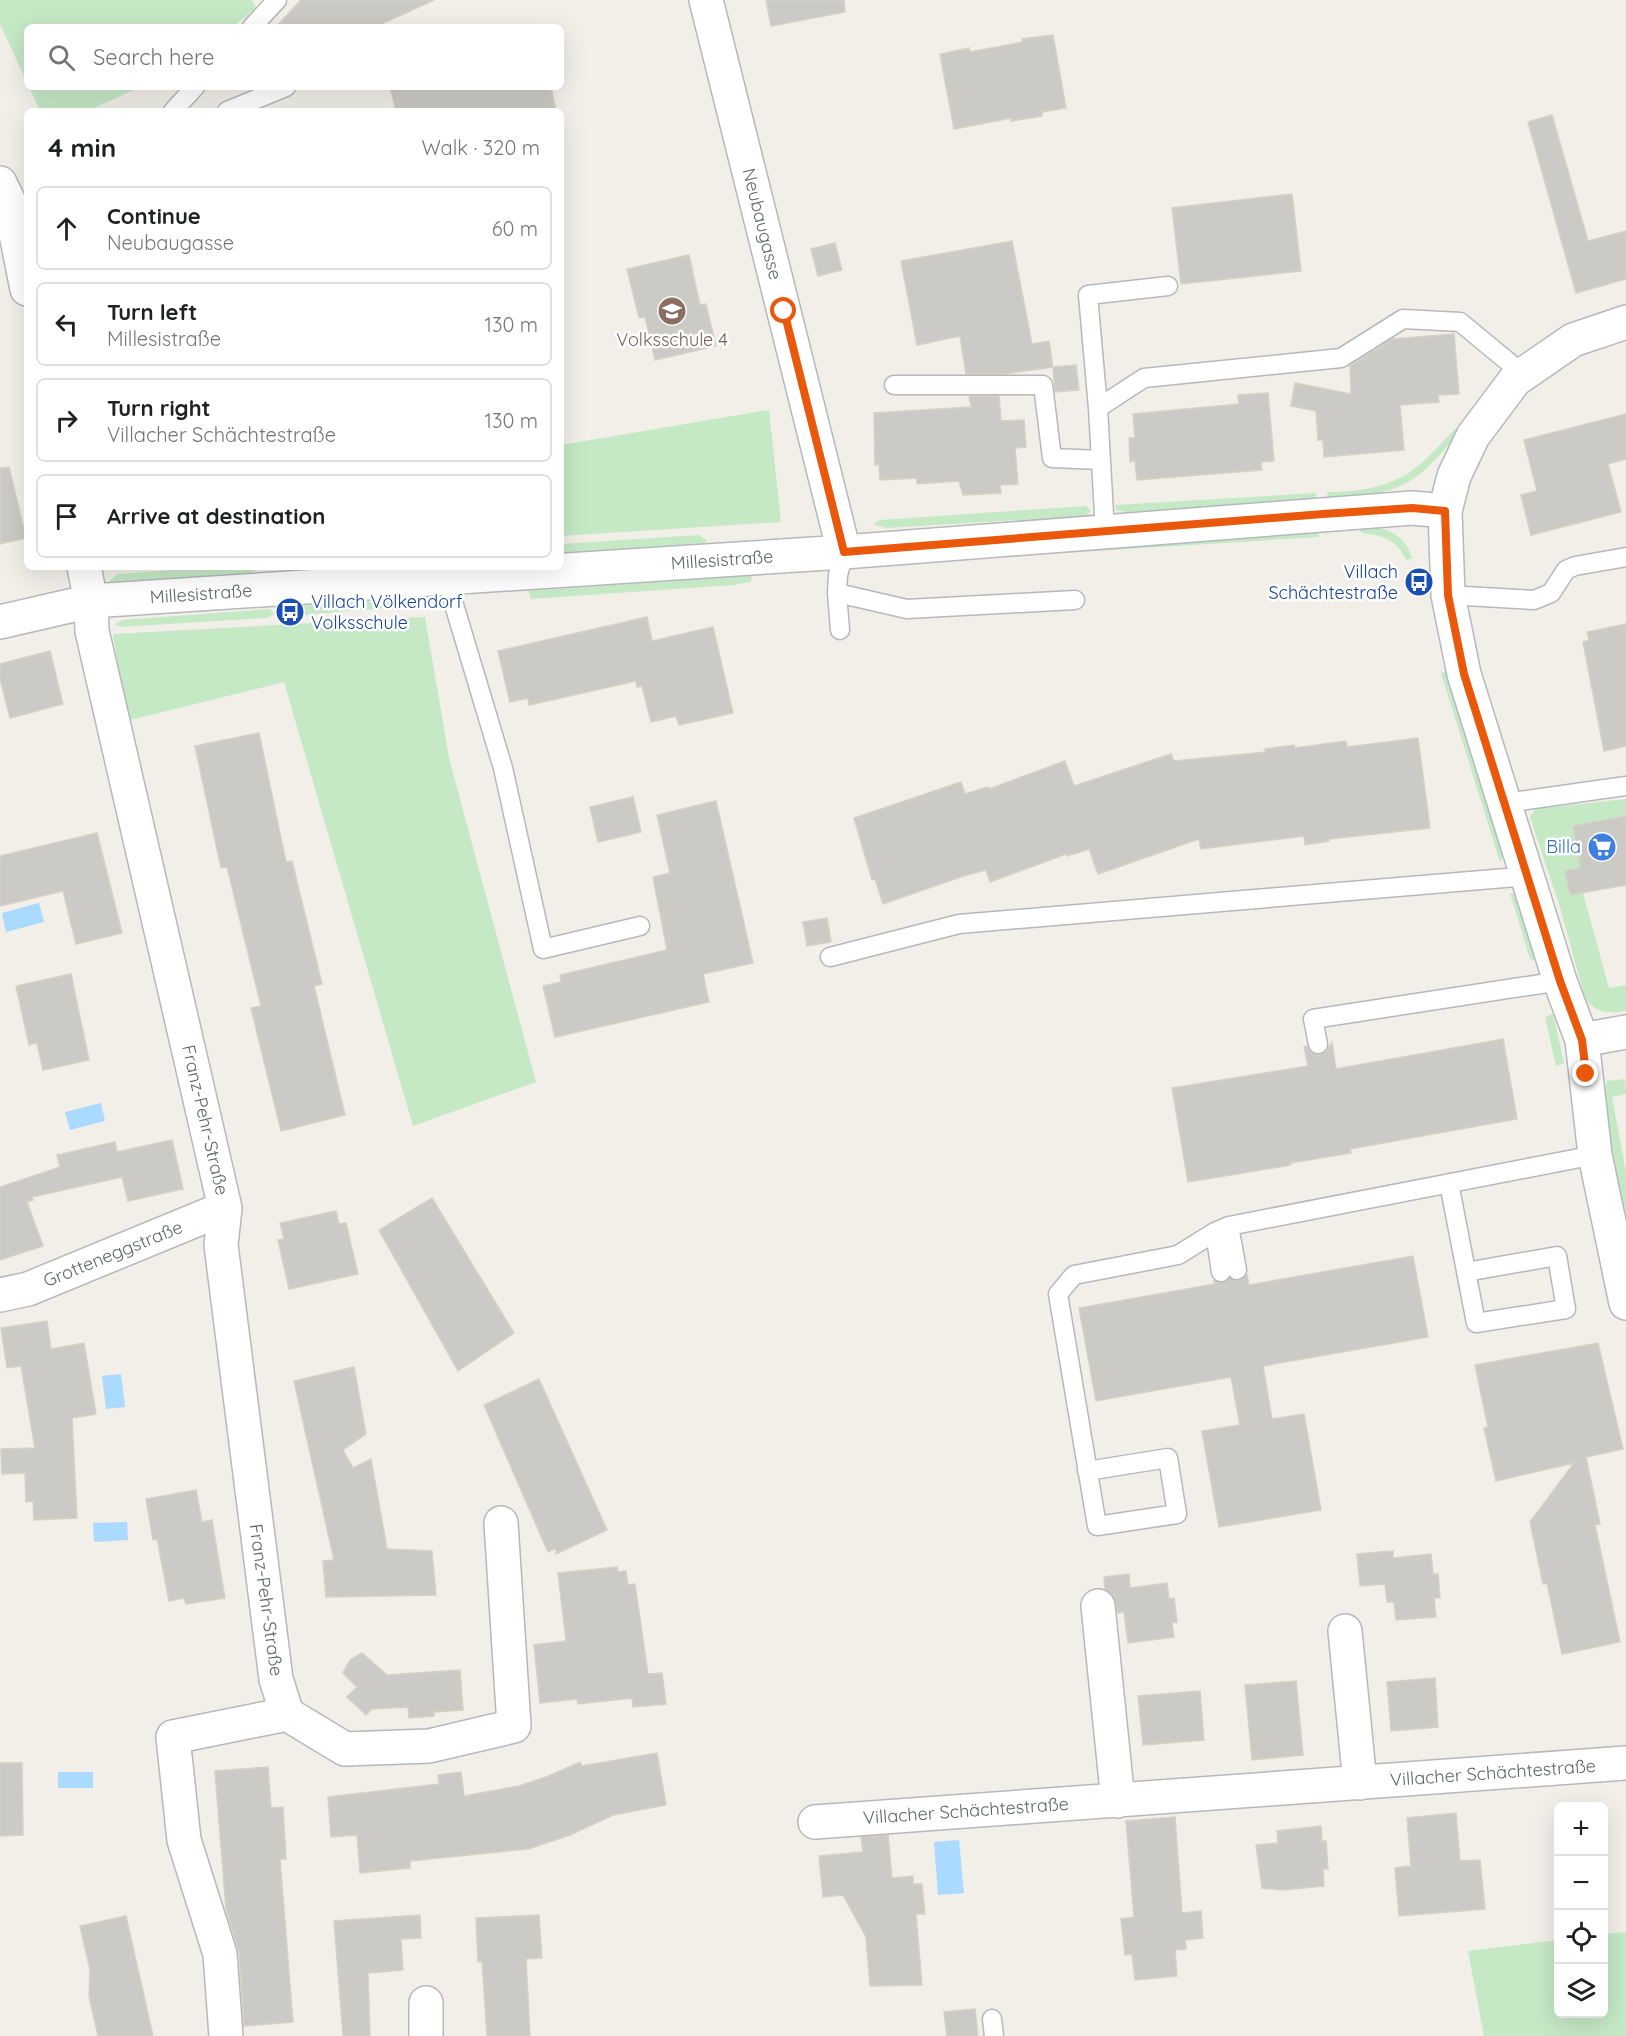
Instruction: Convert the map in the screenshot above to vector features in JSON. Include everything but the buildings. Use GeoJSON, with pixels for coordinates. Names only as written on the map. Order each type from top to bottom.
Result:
{"type":"FeatureCollection","features":[{"type":"Feature","properties":{"kind":"street","name":"Neubaugasse"},"geometry":{"type":"LineString","coordinates":[[706,0],[844,552]]}},
{"type":"Feature","properties":{"kind":"street"},"geometry":{"type":"LineString","coordinates":[[12,194],[24,270]]}},
{"type":"Feature","properties":{"kind":"street"},"geometry":{"type":"LineString","coordinates":[[1626,322],[1573,340],[1515,380],[1473,436],[1454,476],[1445,511],[1448,595],[1464,674],[1560,981],[1582,1040],[1595,1155],[1626,1304]]}},
{"type":"Feature","properties":{"kind":"street","name":"Millesistraße"},"geometry":{"type":"LineString","coordinates":[[564,567],[844,552],[1412,508],[1445,511]]}},
{"type":"Feature","properties":{"kind":"street","name":"Franz-Pehr-Straße"},"geometry":{"type":"LineString","coordinates":[[85,570],[91,601],[92,631],[225,1208],[221,1245],[276,1679],[287,1714]]}},
{"type":"Feature","properties":{"kind":"street","name":"Millesistraße"},"geometry":{"type":"LineString","coordinates":[[0,622],[91,601],[446,578],[507,570]]}},
{"type":"Feature","properties":{"kind":"street"},"geometry":{"type":"LineString","coordinates":[[1582,1040],[1626,1032]]}},
{"type":"Feature","properties":{"kind":"street","name":"Grotteneggstraße"},"geometry":{"type":"LineString","coordinates":[[0,1295],[28,1289],[225,1208]]}},
{"type":"Feature","properties":{"kind":"street"},"geometry":{"type":"LineString","coordinates":[[226,2036],[220,1954],[184,1840],[173,1737],[287,1714],[345,1749],[429,1746],[514,1726],[501,1523]]}},
{"type":"Feature","properties":{"kind":"street"},"geometry":{"type":"LineString","coordinates":[[1098,1606],[1118,1801]]}},
{"type":"Feature","properties":{"kind":"street"},"geometry":{"type":"LineString","coordinates":[[1345,1632],[1360,1783]]}},
{"type":"Feature","properties":{"kind":"street","name":"Villacher Schächtestraße"},"geometry":{"type":"LineString","coordinates":[[815,1822],[1626,1763]]}},
{"type":"Feature","properties":{"kind":"street"},"geometry":{"type":"LineString","coordinates":[[426,2003],[426,2036]]}},
{"type":"Feature","properties":{"kind":"lane"},"geometry":{"type":"LineString","coordinates":[[255,24],[277,0]]}},
{"type":"Feature","properties":{"kind":"lane"},"geometry":{"type":"LineString","coordinates":[[176,108],[192,90]]}},
{"type":"Feature","properties":{"kind":"lane"},"geometry":{"type":"LineString","coordinates":[[234,108],[279,90]]}},
{"type":"Feature","properties":{"kind":"lane"},"geometry":{"type":"LineString","coordinates":[[1105,532],[1098,408],[1088,295],[1168,286]]}},
{"type":"Feature","properties":{"kind":"lane"},"geometry":{"type":"LineString","coordinates":[[1098,408],[1144,378],[1341,358],[1403,319],[1460,322],[1524,374]]}},
{"type":"Feature","properties":{"kind":"lane"},"geometry":{"type":"LineString","coordinates":[[894,385],[1043,385],[1052,458],[1101,460]]}},
{"type":"Feature","properties":{"kind":"lane"},"geometry":{"type":"LineString","coordinates":[[840,630],[837,593],[838,575],[844,552]]}},
{"type":"Feature","properties":{"kind":"lane"},"geometry":{"type":"LineString","coordinates":[[1448,595],[1534,600],[1551,593],[1566,570],[1575,566],[1626,557]]}},
{"type":"Feature","properties":{"kind":"lane"},"geometry":{"type":"LineString","coordinates":[[446,578],[503,768],[543,950],[640,926]]}},
{"type":"Feature","properties":{"kind":"lane"},"geometry":{"type":"LineString","coordinates":[[837,593],[907,609],[1075,600]]}},
{"type":"Feature","properties":{"kind":"lane"},"geometry":{"type":"LineString","coordinates":[[1505,803],[1626,786]]}},
{"type":"Feature","properties":{"kind":"lane"},"geometry":{"type":"LineString","coordinates":[[830,957],[959,924],[1528,876]]}},
{"type":"Feature","properties":{"kind":"lane"},"geometry":{"type":"LineString","coordinates":[[1318,1044],[1313,1019],[1560,981]]}},
{"type":"Feature","properties":{"kind":"lane"},"geometry":{"type":"LineString","coordinates":[[1088,1471],[1168,1458],[1177,1514],[1097,1527],[1058,1294],[1074,1275],[1178,1255],[1222,1229],[1595,1155]]}},
{"type":"Feature","properties":{"kind":"lane"},"geometry":{"type":"LineString","coordinates":[[1449,1183],[1466,1272],[1476,1323],[1566,1309],[1557,1256],[1466,1272]]}},
{"type":"Feature","properties":{"kind":"lane"},"geometry":{"type":"LineString","coordinates":[[1222,1229],[1229,1271]]}},
{"type":"Feature","properties":{"kind":"green space"},"geometry":{"type":"Polygon","coordinates":[[[0,0],[252,0],[256,8],[236,24],[24,24],[24,76],[0,24],[0,0]]]}},
{"type":"Feature","properties":{"kind":"green space"},"geometry":{"type":"Polygon","coordinates":[[[30,90],[134,90],[94,108],[39,108],[30,90]]]}},
{"type":"Feature","properties":{"kind":"green space"},"geometry":{"type":"Polygon","coordinates":[[[769,410],[781,522],[564,536],[564,444],[769,410]]]}},
{"type":"Feature","properties":{"kind":"green space"},"geometry":{"type":"Polygon","coordinates":[[[1463,423],[1464,427],[1433,463],[1406,483],[1375,494],[1328,500],[1327,492],[1367,489],[1404,476],[1416,468],[1463,423]]]}},
{"type":"Feature","properties":{"kind":"green space"},"geometry":{"type":"Polygon","coordinates":[[[1316,493],[1316,502],[1126,512],[1116,510],[1115,505],[1316,493]]]}},
{"type":"Feature","properties":{"kind":"green space"},"geometry":{"type":"Polygon","coordinates":[[[1086,506],[1091,511],[1086,516],[886,528],[873,524],[880,520],[1086,506]]]}},
{"type":"Feature","properties":{"kind":"green space"},"geometry":{"type":"Polygon","coordinates":[[[1356,526],[1375,527],[1398,536],[1404,542],[1412,558],[1406,560],[1394,543],[1383,537],[1362,533],[1356,526]]]}},
{"type":"Feature","properties":{"kind":"green space"},"geometry":{"type":"Polygon","coordinates":[[[1318,528],[1319,537],[887,564],[1318,528]]]}},
{"type":"Feature","properties":{"kind":"green space"},"geometry":{"type":"Polygon","coordinates":[[[699,535],[707,541],[701,546],[666,552],[663,547],[564,554],[564,544],[699,535]]]}},
{"type":"Feature","properties":{"kind":"green space"},"geometry":{"type":"Polygon","coordinates":[[[175,570],[257,570],[252,573],[111,584],[110,580],[118,574],[175,570]]]}},
{"type":"Feature","properties":{"kind":"green space"},"geometry":{"type":"Polygon","coordinates":[[[752,575],[751,582],[733,585],[531,599],[529,591],[752,575]]]}},
{"type":"Feature","properties":{"kind":"green space"},"geometry":{"type":"Polygon","coordinates":[[[422,599],[433,604],[291,616],[292,611],[298,606],[422,599]]]}},
{"type":"Feature","properties":{"kind":"green space"},"geometry":{"type":"Polygon","coordinates":[[[270,609],[274,614],[266,618],[121,627],[115,624],[122,620],[270,609]]]}},
{"type":"Feature","properties":{"kind":"green space"},"geometry":{"type":"Polygon","coordinates":[[[425,617],[449,758],[536,1082],[413,1126],[284,682],[126,721],[113,634],[425,617]]]}},
{"type":"Feature","properties":{"kind":"green space"},"geometry":{"type":"Polygon","coordinates":[[[1449,670],[1505,853],[1500,862],[1441,673],[1449,670]]]}},
{"type":"Feature","properties":{"kind":"green space"},"geometry":{"type":"Polygon","coordinates":[[[1626,799],[1626,816],[1573,826],[1581,868],[1565,871],[1570,895],[1583,893],[1609,988],[1626,985],[1626,1011],[1607,1012],[1596,1009],[1584,995],[1560,907],[1530,817],[1535,809],[1626,799]]]}},
{"type":"Feature","properties":{"kind":"green space"},"geometry":{"type":"Polygon","coordinates":[[[1510,893],[1519,896],[1539,961],[1530,959],[1510,893]]]}},
{"type":"Feature","properties":{"kind":"green space"},"geometry":{"type":"Polygon","coordinates":[[[1553,1014],[1564,1063],[1556,1066],[1545,1017],[1553,1014]]]}},
{"type":"Feature","properties":{"kind":"green space"},"geometry":{"type":"Polygon","coordinates":[[[1625,1079],[1626,1094],[1612,1097],[1626,1172],[1626,1211],[1616,1213],[1597,1093],[1605,1089],[1607,1081],[1625,1079]]]}},
{"type":"Feature","properties":{"kind":"green space"},"geometry":{"type":"Polygon","coordinates":[[[1626,1932],[1626,2036],[1484,2036],[1468,1951],[1554,1940],[1554,2018],[1608,2018],[1608,1934],[1626,1932]]]}},
{"type":"Feature","properties":{"kind":"water"},"geometry":{"type":"Polygon","coordinates":[[[39,903],[44,922],[6,932],[2,913],[39,903]]]}},
{"type":"Feature","properties":{"kind":"water"},"geometry":{"type":"Polygon","coordinates":[[[101,1103],[105,1121],[70,1130],[65,1112],[101,1103]]]}},
{"type":"Feature","properties":{"kind":"water"},"geometry":{"type":"Polygon","coordinates":[[[121,1374],[125,1407],[106,1409],[102,1376],[121,1374]]]}},
{"type":"Feature","properties":{"kind":"water"},"geometry":{"type":"Polygon","coordinates":[[[127,1522],[128,1540],[94,1542],[93,1523],[127,1522]]]}},
{"type":"Feature","properties":{"kind":"water"},"geometry":{"type":"Polygon","coordinates":[[[58,1772],[93,1772],[93,1788],[58,1788],[58,1772]]]}},
{"type":"Feature","properties":{"kind":"water"},"geometry":{"type":"Polygon","coordinates":[[[959,1840],[964,1893],[938,1895],[934,1842],[959,1840]]]}},
{"type":"Feature","properties":{"kind":"place","name":"Volksschule 4"},"geometry":{"type":"Point","coordinates":[672,311]}},
{"type":"Feature","properties":{"kind":"place","name":"Villach Schächtestraße"},"geometry":{"type":"Point","coordinates":[1419,582]}},
{"type":"Feature","properties":{"kind":"place","name":"Villach Völkendorf Volksschule"},"geometry":{"type":"Point","coordinates":[290,612]}},
{"type":"Feature","properties":{"kind":"place","name":"Billa"},"geometry":{"type":"Point","coordinates":[1602,847]}},
{"type":"Feature","properties":{"kind":"route"},"geometry":{"type":"LineString","coordinates":[[784,311],[844,552],[1323,514],[1412,508],[1445,511],[1448,595],[1464,674],[1560,981],[1582,1040],[1586,1074]]}}]}
